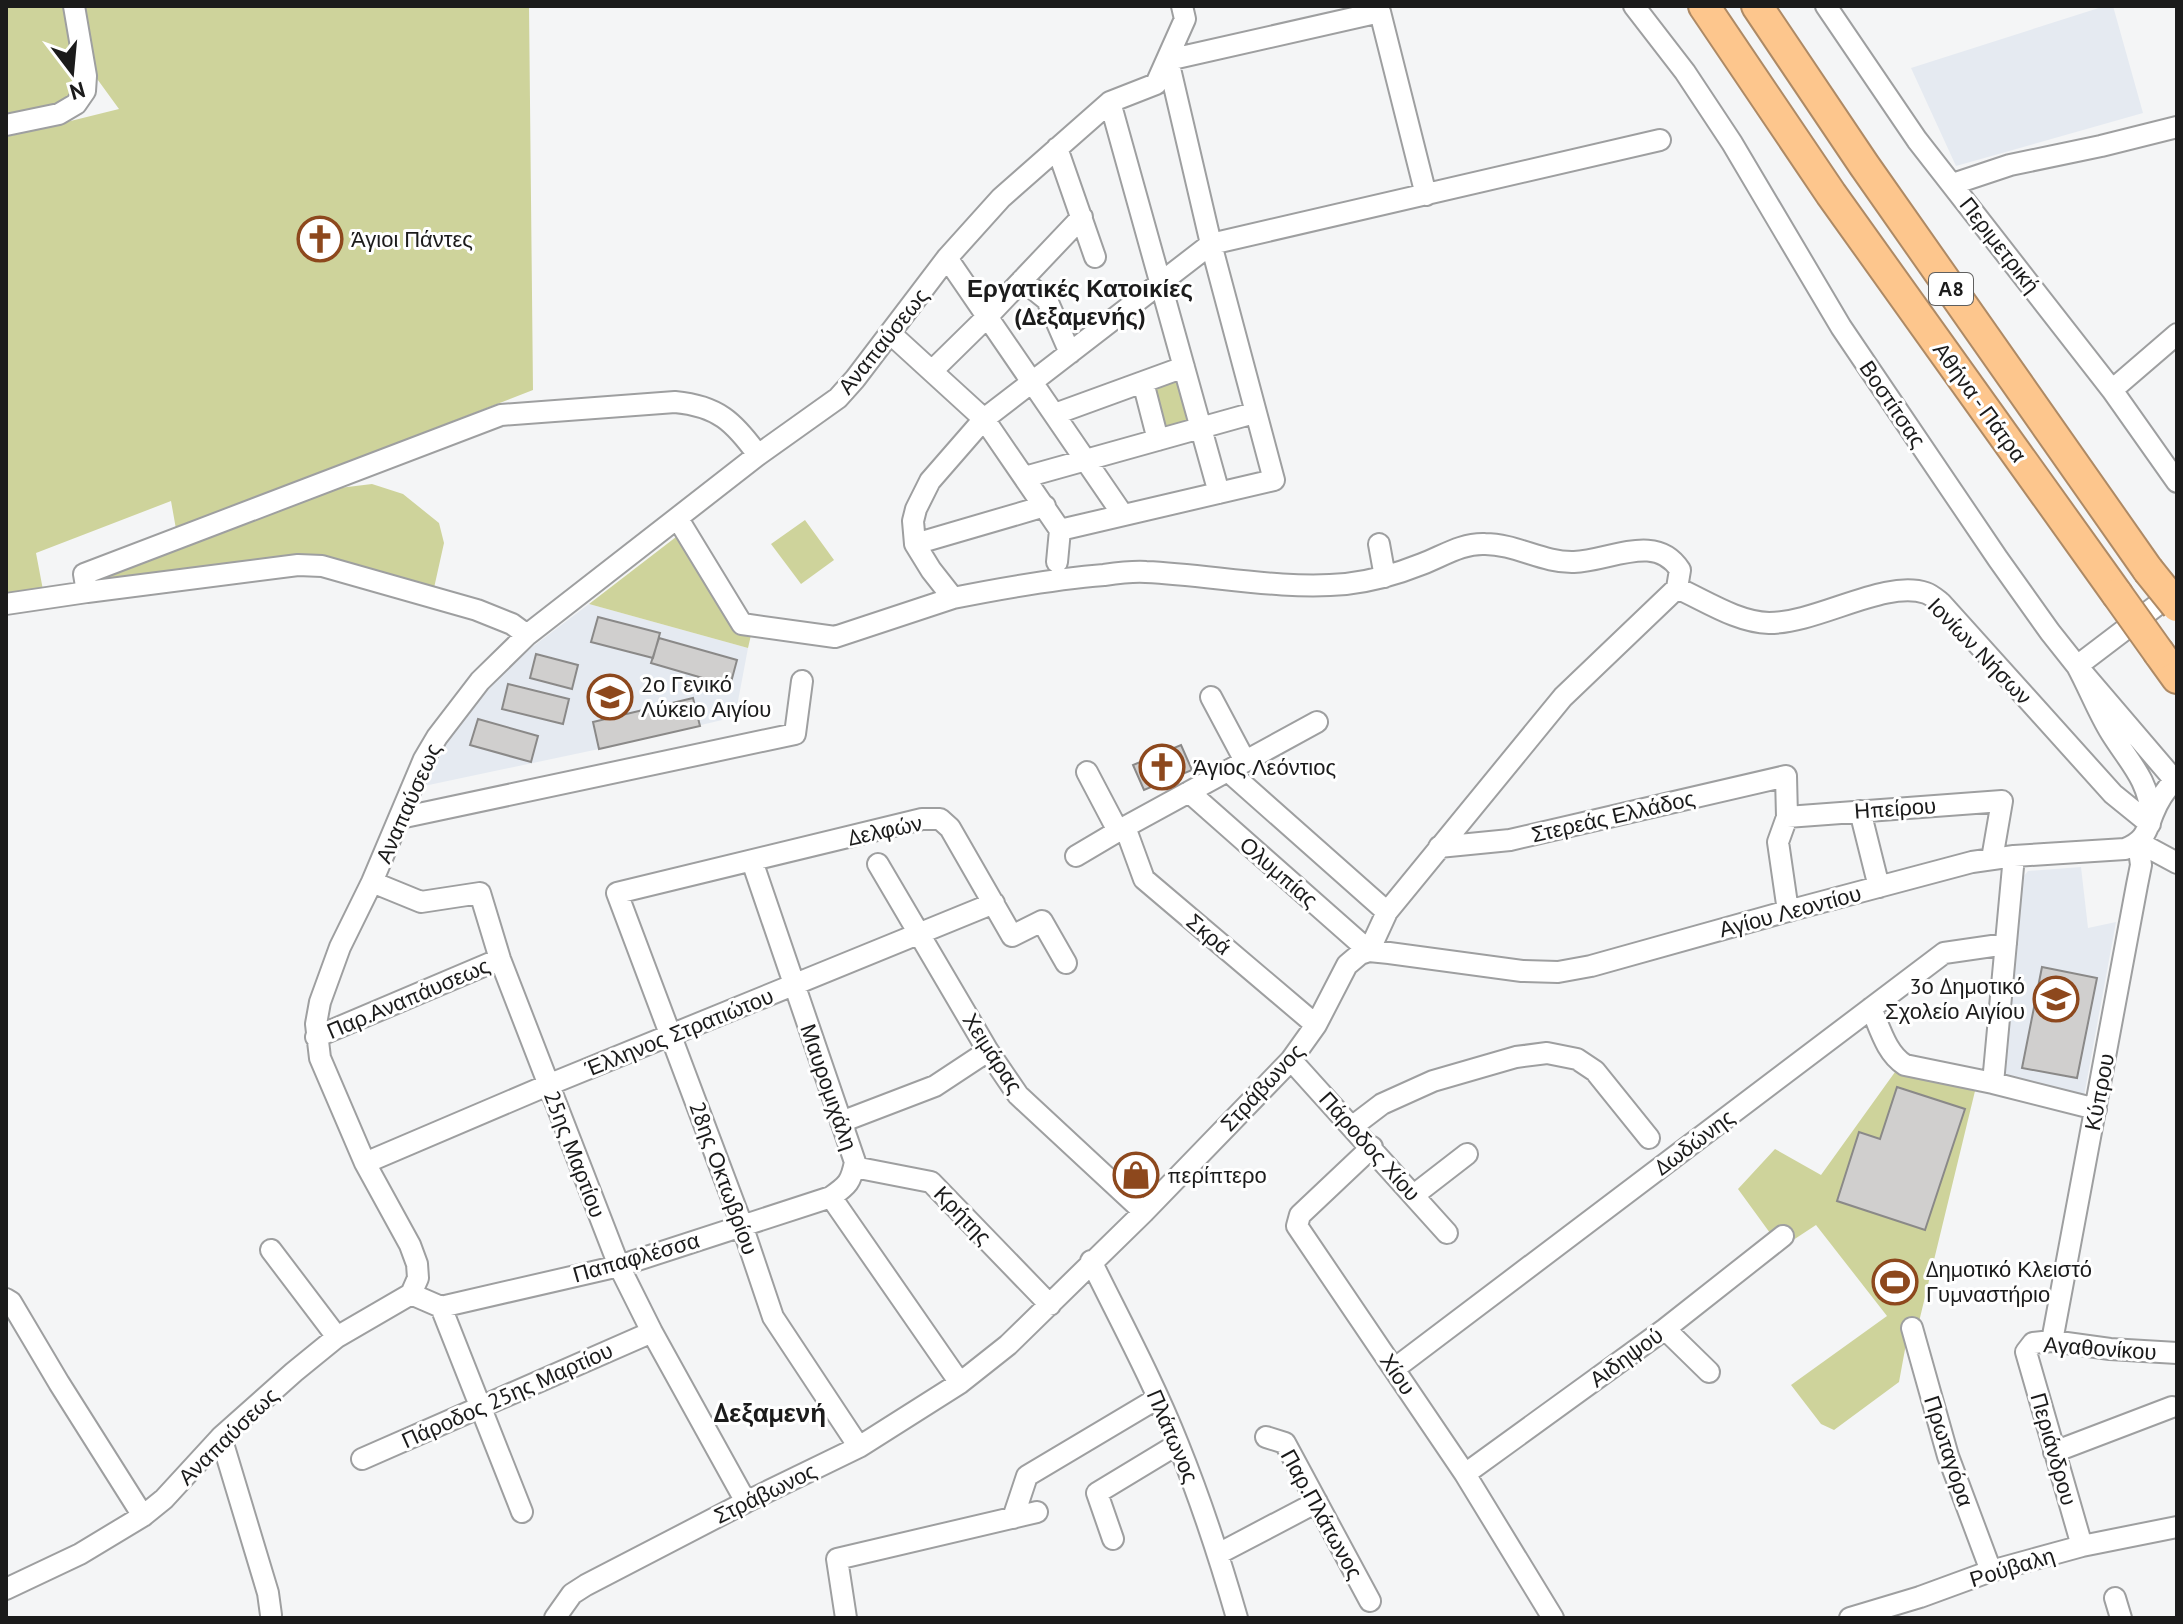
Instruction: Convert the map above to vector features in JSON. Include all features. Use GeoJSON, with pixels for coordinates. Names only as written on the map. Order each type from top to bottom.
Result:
{"type":"FeatureCollection","features":[{"type":"Feature","properties":{"kind":"highway","name":"Αθήνα - Πάτρα"},"geometry":{"type":"LineString","coordinates":[[1704,6],[1831,194],[2177,678]]}},
{"type":"Feature","properties":{"kind":"highway","name":"Αθήνα - Πάτρα"},"geometry":{"type":"LineString","coordinates":[[1757,6],[1864,165],[2148,570],[2177,606]]}},
{"type":"Feature","properties":{"kind":"street"},"geometry":{"type":"LineString","coordinates":[[6,125],[59,114],[76,104],[85,91],[86,76],[74,6]]}},
{"type":"Feature","properties":{"kind":"street","name":"Αναπαύσεως"},"geometry":{"type":"LineString","coordinates":[[6,1589],[80,1554],[143,1516],[164,1499],[221,1437],[337,1337],[411,1294],[418,1278],[417,1264],[410,1245],[365,1163],[320,1058],[316,1024],[320,1002],[340,947],[372,882],[424,759],[437,737],[480,681],[527,635],[758,455],[838,398],[891,334],[947,258],[1001,198],[1110,102],[1156,84],[1185,19],[1182,6]]}},
{"type":"Feature","properties":{"kind":"street","name":"Βοστίτσας"},"geometry":{"type":"LineString","coordinates":[[1634,6],[1685,72],[1732,143],[1858,353],[1998,559],[2077,666],[2176,782]]}},
{"type":"Feature","properties":{"kind":"street","name":"Περιμετρική"},"geometry":{"type":"LineString","coordinates":[[1826,6],[1917,140],[2112,390],[2177,482]]}},
{"type":"Feature","properties":{"kind":"street"},"geometry":{"type":"LineString","coordinates":[[1060,530],[1274,480],[1211,244],[1168,60],[1380,12],[1426,195]]}},
{"type":"Feature","properties":{"kind":"street"},"geometry":{"type":"LineString","coordinates":[[1110,102],[1219,493]]}},
{"type":"Feature","properties":{"kind":"street"},"geometry":{"type":"LineString","coordinates":[[1953,184],[2010,165],[2177,127]]}},
{"type":"Feature","properties":{"kind":"street"},"geometry":{"type":"LineString","coordinates":[[953,598],[931,570],[915,544],[913,534],[916,509],[930,481],[984,419],[1211,244],[1660,140]]}},
{"type":"Feature","properties":{"kind":"street"},"geometry":{"type":"LineString","coordinates":[[1057,148],[1095,257]]}},
{"type":"Feature","properties":{"kind":"street"},"geometry":{"type":"LineString","coordinates":[[932,371],[1082,217]]}},
{"type":"Feature","properties":{"kind":"street"},"geometry":{"type":"LineString","coordinates":[[947,258],[1123,515]]}},
{"type":"Feature","properties":{"kind":"street"},"geometry":{"type":"LineString","coordinates":[[1022,280],[1047,300],[1070,353]]}},
{"type":"Feature","properties":{"kind":"street"},"geometry":{"type":"LineString","coordinates":[[891,334],[984,419],[1060,530],[1057,562]]}},
{"type":"Feature","properties":{"kind":"street"},"geometry":{"type":"LineString","coordinates":[[2112,390],[2177,334]]}},
{"type":"Feature","properties":{"kind":"street"},"geometry":{"type":"LineString","coordinates":[[1055,414],[1184,367]]}},
{"type":"Feature","properties":{"kind":"street"},"geometry":{"type":"LineString","coordinates":[[1143,382],[1158,440]]}},
{"type":"Feature","properties":{"kind":"street"},"geometry":{"type":"LineString","coordinates":[[87,592],[84,574],[501,415],[675,402],[693,404],[728,419],[742,432],[758,455]]}},
{"type":"Feature","properties":{"kind":"street"},"geometry":{"type":"LineString","coordinates":[[1025,477],[1254,413]]}},
{"type":"Feature","properties":{"kind":"street"},"geometry":{"type":"LineString","coordinates":[[915,544],[1045,506]]}},
{"type":"Feature","properties":{"kind":"street"},"geometry":{"type":"LineString","coordinates":[[678,519],[742,624],[835,637],[953,598],[1038,582],[1143,571],[1290,586],[1343,584],[1385,577],[1463,547],[1488,544],[1564,562],[1588,561],[1636,551],[1663,553],[1671,557],[1680,570],[1677,588]]}},
{"type":"Feature","properties":{"kind":"street"},"geometry":{"type":"LineString","coordinates":[[1379,544],[1385,577]]}},
{"type":"Feature","properties":{"kind":"street"},"geometry":{"type":"LineString","coordinates":[[6,604],[298,565],[322,566],[477,610],[512,624],[527,635]]}},
{"type":"Feature","properties":{"kind":"street","name":"Ιονίων Νήσων"},"geometry":{"type":"LineString","coordinates":[[1677,588],[1741,617],[1770,623],[1806,618],[1892,592],[1927,593],[1941,603],[2113,794],[2151,820]]}},
{"type":"Feature","properties":{"kind":"street","name":"Στράβωνος"},"geometry":{"type":"LineString","coordinates":[[555,1618],[572,1594],[586,1585],[859,1447],[960,1383],[1008,1345],[1144,1212],[1291,1060],[1316,1025],[1347,965],[1369,951],[1387,912],[1439,847],[1563,697],[1677,588]]}},
{"type":"Feature","properties":{"kind":"street"},"geometry":{"type":"LineString","coordinates":[[2151,820],[2146,786],[2112,734],[2077,666],[2177,590]]}},
{"type":"Feature","properties":{"kind":"street"},"geometry":{"type":"LineString","coordinates":[[400,818],[795,734],[802,681]]}},
{"type":"Feature","properties":{"kind":"street"},"geometry":{"type":"LineString","coordinates":[[1211,697],[1237,766],[1387,912]]}},
{"type":"Feature","properties":{"kind":"street"},"geometry":{"type":"LineString","coordinates":[[1076,856],[1317,722]]}},
{"type":"Feature","properties":{"kind":"street","name":"Σκρά"},"geometry":{"type":"LineString","coordinates":[[1087,772],[1121,829],[1144,879],[1316,1025]]}},
{"type":"Feature","properties":{"kind":"street","name":"Στερεάς Ελλάδος"},"geometry":{"type":"LineString","coordinates":[[1439,847],[1510,840],[1786,776],[1787,817]]}},
{"type":"Feature","properties":{"kind":"street"},"geometry":{"type":"LineString","coordinates":[[2176,782],[2164,792],[2138,842],[2177,863]]}},
{"type":"Feature","properties":{"kind":"street","name":"Ολυμπίας"},"geometry":{"type":"LineString","coordinates":[[1189,792],[1369,951]]}},
{"type":"Feature","properties":{"kind":"street","name":"Ηπείρου"},"geometry":{"type":"LineString","coordinates":[[1787,817],[2002,801],[1992,859]]}},
{"type":"Feature","properties":{"kind":"street"},"geometry":{"type":"LineString","coordinates":[[1860,811],[1879,887]]}},
{"type":"Feature","properties":{"kind":"street"},"geometry":{"type":"LineString","coordinates":[[1787,817],[1778,842],[1788,911]]}},
{"type":"Feature","properties":{"kind":"street","name":"Δελφών"},"geometry":{"type":"LineString","coordinates":[[617,893],[922,819],[940,819],[950,828],[1012,936],[1042,921],[1066,963]]}},
{"type":"Feature","properties":{"kind":"street","name":"Αγίου Λεοντίου"},"geometry":{"type":"LineString","coordinates":[[1369,951],[1522,971],[1558,972],[1591,966],[1972,862],[2014,856],[2119,850],[2138,842]]}},
{"type":"Feature","properties":{"kind":"street","name":"Κύπρου"},"geometry":{"type":"LineString","coordinates":[[2052,1341],[2141,865],[2138,842]]}},
{"type":"Feature","properties":{"kind":"street"},"geometry":{"type":"LineString","coordinates":[[1993,1083],[2014,856]]}},
{"type":"Feature","properties":{"kind":"street","name":"Μαυρομιχάλη"},"geometry":{"type":"LineString","coordinates":[[752,861],[855,1162],[853,1172]]}},
{"type":"Feature","properties":{"kind":"street","name":"Χειμάρας"},"geometry":{"type":"LineString","coordinates":[[878,864],[988,1051],[1018,1095],[1144,1212]]}},
{"type":"Feature","properties":{"kind":"street","name":"25ης Μαρτίου"},"geometry":{"type":"LineString","coordinates":[[372,882],[421,902],[480,893],[500,959],[619,1266],[746,1502]]}},
{"type":"Feature","properties":{"kind":"street","name":"28ης Οκτωβρίου"},"geometry":{"type":"LineString","coordinates":[[617,893],[742,1225],[773,1317],[859,1447]]}},
{"type":"Feature","properties":{"kind":"street","name":"Έλληνος Στρατιώτου"},"geometry":{"type":"LineString","coordinates":[[365,1163],[994,903]]}},
{"type":"Feature","properties":{"kind":"street","name":"Δωδώνης"},"geometry":{"type":"LineString","coordinates":[[1394,1369],[1944,953],[2006,944]]}},
{"type":"Feature","properties":{"kind":"street","name":"Παρ.Αναπάυσεως"},"geometry":{"type":"LineString","coordinates":[[316,1037],[500,959]]}},
{"type":"Feature","properties":{"kind":"street"},"geometry":{"type":"LineString","coordinates":[[1871,1008],[1895,1059],[1905,1065],[2096,1109]]}},
{"type":"Feature","properties":{"kind":"street"},"geometry":{"type":"LineString","coordinates":[[841,1122],[935,1086],[988,1051]]}},
{"type":"Feature","properties":{"kind":"street"},"geometry":{"type":"LineString","coordinates":[[1353,1126],[1382,1104],[1433,1081],[1516,1057],[1547,1053],[1577,1059],[1595,1071],[1649,1138]]}},
{"type":"Feature","properties":{"kind":"street","name":"Πάροδος Χίου"},"geometry":{"type":"LineString","coordinates":[[1291,1060],[1447,1233]]}},
{"type":"Feature","properties":{"kind":"street","name":"Χίου"},"geometry":{"type":"LineString","coordinates":[[1372,1147],[1300,1215],[1297,1226],[1465,1474],[1553,1618]]}},
{"type":"Feature","properties":{"kind":"street"},"geometry":{"type":"LineString","coordinates":[[1414,1195],[1467,1154]]}},
{"type":"Feature","properties":{"kind":"street","name":"Παπαφλέσσα"},"geometry":{"type":"LineString","coordinates":[[441,1307],[619,1266],[831,1197],[847,1185],[853,1172]]}},
{"type":"Feature","properties":{"kind":"street","name":"Κρήτης"},"geometry":{"type":"LineString","coordinates":[[853,1172],[931,1182],[1050,1305]]}},
{"type":"Feature","properties":{"kind":"street"},"geometry":{"type":"LineString","coordinates":[[831,1197],[960,1383]]}},
{"type":"Feature","properties":{"kind":"street","name":"Αιδηψού"},"geometry":{"type":"LineString","coordinates":[[1465,1474],[1665,1329],[1783,1236]]}},
{"type":"Feature","properties":{"kind":"street"},"geometry":{"type":"LineString","coordinates":[[271,1250],[337,1337]]}},
{"type":"Feature","properties":{"kind":"street","name":"Πλάτωνος"},"geometry":{"type":"LineString","coordinates":[[1091,1261],[1178,1444],[1218,1554],[1237,1618]]}},
{"type":"Feature","properties":{"kind":"street"},"geometry":{"type":"LineString","coordinates":[[411,1294],[441,1307],[522,1512]]}},
{"type":"Feature","properties":{"kind":"street"},"geometry":{"type":"LineString","coordinates":[[6,1299],[11,1302],[143,1516]]}},
{"type":"Feature","properties":{"kind":"street","name":"Πρωταγόρα"},"geometry":{"type":"LineString","coordinates":[[1912,1328],[1948,1456],[1991,1571]]}},
{"type":"Feature","properties":{"kind":"street"},"geometry":{"type":"LineString","coordinates":[[1665,1329],[1709,1372]]}},
{"type":"Feature","properties":{"kind":"street","name":"Πάροδος 25ης Μαρτίου"},"geometry":{"type":"LineString","coordinates":[[362,1459],[652,1332]]}},
{"type":"Feature","properties":{"kind":"street","name":"Αγαθονίκου"},"geometry":{"type":"LineString","coordinates":[[2026,1352],[2033,1343],[2052,1341],[2110,1349],[2177,1353]]}},
{"type":"Feature","properties":{"kind":"street","name":"Περιάνδρου"},"geometry":{"type":"LineString","coordinates":[[2026,1352],[2082,1546]]}},
{"type":"Feature","properties":{"kind":"street"},"geometry":{"type":"LineString","coordinates":[[1013,1518],[1027,1476],[1158,1398]]}},
{"type":"Feature","properties":{"kind":"street"},"geometry":{"type":"LineString","coordinates":[[2054,1452],[2172,1407]]}},
{"type":"Feature","properties":{"kind":"street"},"geometry":{"type":"LineString","coordinates":[[221,1437],[268,1593],[271,1615]]}},
{"type":"Feature","properties":{"kind":"street","name":"Παρ.Πλάτωνος"},"geometry":{"type":"LineString","coordinates":[[1266,1437],[1285,1443],[1370,1601]]}},
{"type":"Feature","properties":{"kind":"street"},"geometry":{"type":"LineString","coordinates":[[1113,1539],[1097,1493],[1178,1444]]}},
{"type":"Feature","properties":{"kind":"street"},"geometry":{"type":"LineString","coordinates":[[1218,1554],[1317,1502]]}},
{"type":"Feature","properties":{"kind":"street"},"geometry":{"type":"LineString","coordinates":[[846,1618],[837,1559],[1037,1512]]}},
{"type":"Feature","properties":{"kind":"street","name":"Ρούβαλη"},"geometry":{"type":"LineString","coordinates":[[1850,1618],[1991,1571],[2082,1546],[2177,1527]]}},
{"type":"Feature","properties":{"kind":"shaded area"},"geometry":{"type":"Polygon","coordinates":[[[2113,6],[2143,113],[1956,166],[1911,68],[2113,6]]]}},
{"type":"Feature","properties":{"kind":"shaded area","name":"2ο Γενικό Λύκειο Αιγίου"},"geometry":{"type":"Polygon","coordinates":[[[589,604],[748,648],[735,717],[424,786],[447,741],[492,684],[523,654],[589,604]]]}},
{"type":"Feature","properties":{"kind":"shaded area","name":"3ο Δημοτικό Σχολείο Αιγίου"},"geometry":{"type":"Polygon","coordinates":[[[2081,867],[2088,928],[2116,922],[2084,1096],[2009,1078],[2003,1069],[2023,877],[2028,871],[2081,867]]]}},
{"type":"Feature","properties":{"kind":"green space"},"geometry":{"type":"Polygon","coordinates":[[[6,6],[529,6],[533,390],[176,529],[171,501],[36,553],[43,590],[6,597],[6,137],[119,109],[95,76],[73,99],[6,119],[6,6]]]}},
{"type":"Feature","properties":{"kind":"green space"},"geometry":{"type":"Polygon","coordinates":[[[1180,377],[1193,423],[1162,432],[1149,386],[1180,377]]]}},
{"type":"Feature","properties":{"kind":"green space"},"geometry":{"type":"Polygon","coordinates":[[[372,484],[403,494],[439,523],[444,543],[434,588],[318,573],[113,600],[108,572],[323,490],[372,484]]]}},
{"type":"Feature","properties":{"kind":"green space"},"geometry":{"type":"Polygon","coordinates":[[[805,520],[834,560],[801,584],[771,544],[805,520]]]}},
{"type":"Feature","properties":{"kind":"green space"},"geometry":{"type":"Polygon","coordinates":[[[676,537],[734,629],[751,635],[748,648],[589,604],[676,537]]]}},
{"type":"Feature","properties":{"kind":"green space","name":"Δημοτικό Κλειστό Γυμναστήριο"},"geometry":{"type":"Polygon","coordinates":[[[1895,1072],[1975,1091],[1917,1330],[1908,1333],[1899,1382],[1834,1430],[1821,1424],[1791,1385],[1887,1316],[1816,1225],[1781,1248],[1738,1189],[1775,1149],[1821,1175],[1895,1072]]]}},
{"type":"Feature","properties":{"kind":"building","name":"Άγιοι Πάντες"},"geometry":{"type":"Polygon","coordinates":[[[330,219],[333,257],[310,258],[308,221],[330,219]]]}},
{"type":"Feature","properties":{"kind":"building"},"geometry":{"type":"Polygon","coordinates":[[[598,617],[660,633],[653,658],[591,642],[598,617]]]}},
{"type":"Feature","properties":{"kind":"building"},"geometry":{"type":"Polygon","coordinates":[[[659,638],[737,660],[730,686],[651,663],[659,638]]]}},
{"type":"Feature","properties":{"kind":"building"},"geometry":{"type":"Polygon","coordinates":[[[536,654],[578,665],[572,689],[530,678],[536,654]]]}},
{"type":"Feature","properties":{"kind":"building"},"geometry":{"type":"Polygon","coordinates":[[[508,684],[569,699],[563,724],[502,709],[508,684]]]}},
{"type":"Feature","properties":{"kind":"building"},"geometry":{"type":"Polygon","coordinates":[[[693,698],[700,726],[599,749],[593,722],[693,698]]]}},
{"type":"Feature","properties":{"kind":"building"},"geometry":{"type":"Polygon","coordinates":[[[478,719],[538,736],[531,762],[470,745],[478,719]]]}},
{"type":"Feature","properties":{"kind":"building","name":"Άγιος Λεόντιος"},"geometry":{"type":"Polygon","coordinates":[[[1181,745],[1192,770],[1144,790],[1133,765],[1181,745]]]}},
{"type":"Feature","properties":{"kind":"building"},"geometry":{"type":"Polygon","coordinates":[[[2042,967],[2097,978],[2077,1078],[2022,1068],[2042,967]]]}},
{"type":"Feature","properties":{"kind":"building"},"geometry":{"type":"Polygon","coordinates":[[[1897,1087],[1965,1109],[1925,1230],[1837,1201],[1859,1132],[1880,1139],[1897,1087]]]}},
{"type":"Feature","properties":{"kind":"place","name":"Άγιοι Πάντες"},"geometry":{"type":"Point","coordinates":[320,239]}},
{"type":"Feature","properties":{"kind":"place","name":"2ο Γενικό Λύκειο Αιγίου"},"geometry":{"type":"Point","coordinates":[610,697]}},
{"type":"Feature","properties":{"kind":"place","name":"Άγιος Λεόντιος"},"geometry":{"type":"Point","coordinates":[1162,767]}},
{"type":"Feature","properties":{"kind":"place","name":"3ο Δημοτικό Σχολείο Αιγίου"},"geometry":{"type":"Point","coordinates":[2056,999]}},
{"type":"Feature","properties":{"kind":"place","name":"περίπτερο"},"geometry":{"type":"Point","coordinates":[1136,1175]}},
{"type":"Feature","properties":{"kind":"place","name":"Δημοτικό Κλειστό Γυμναστήριο"},"geometry":{"type":"Point","coordinates":[1895,1282]}},
{"type":"Feature","properties":{"kind":"district","name":"Εργατικές Κατοικίες (Δεξαμενής)"},"geometry":{"type":"Point","coordinates":[1080,303]}},
{"type":"Feature","properties":{"kind":"district","name":"Δεξαμενή"},"geometry":{"type":"Point","coordinates":[770,1413]}}]}
